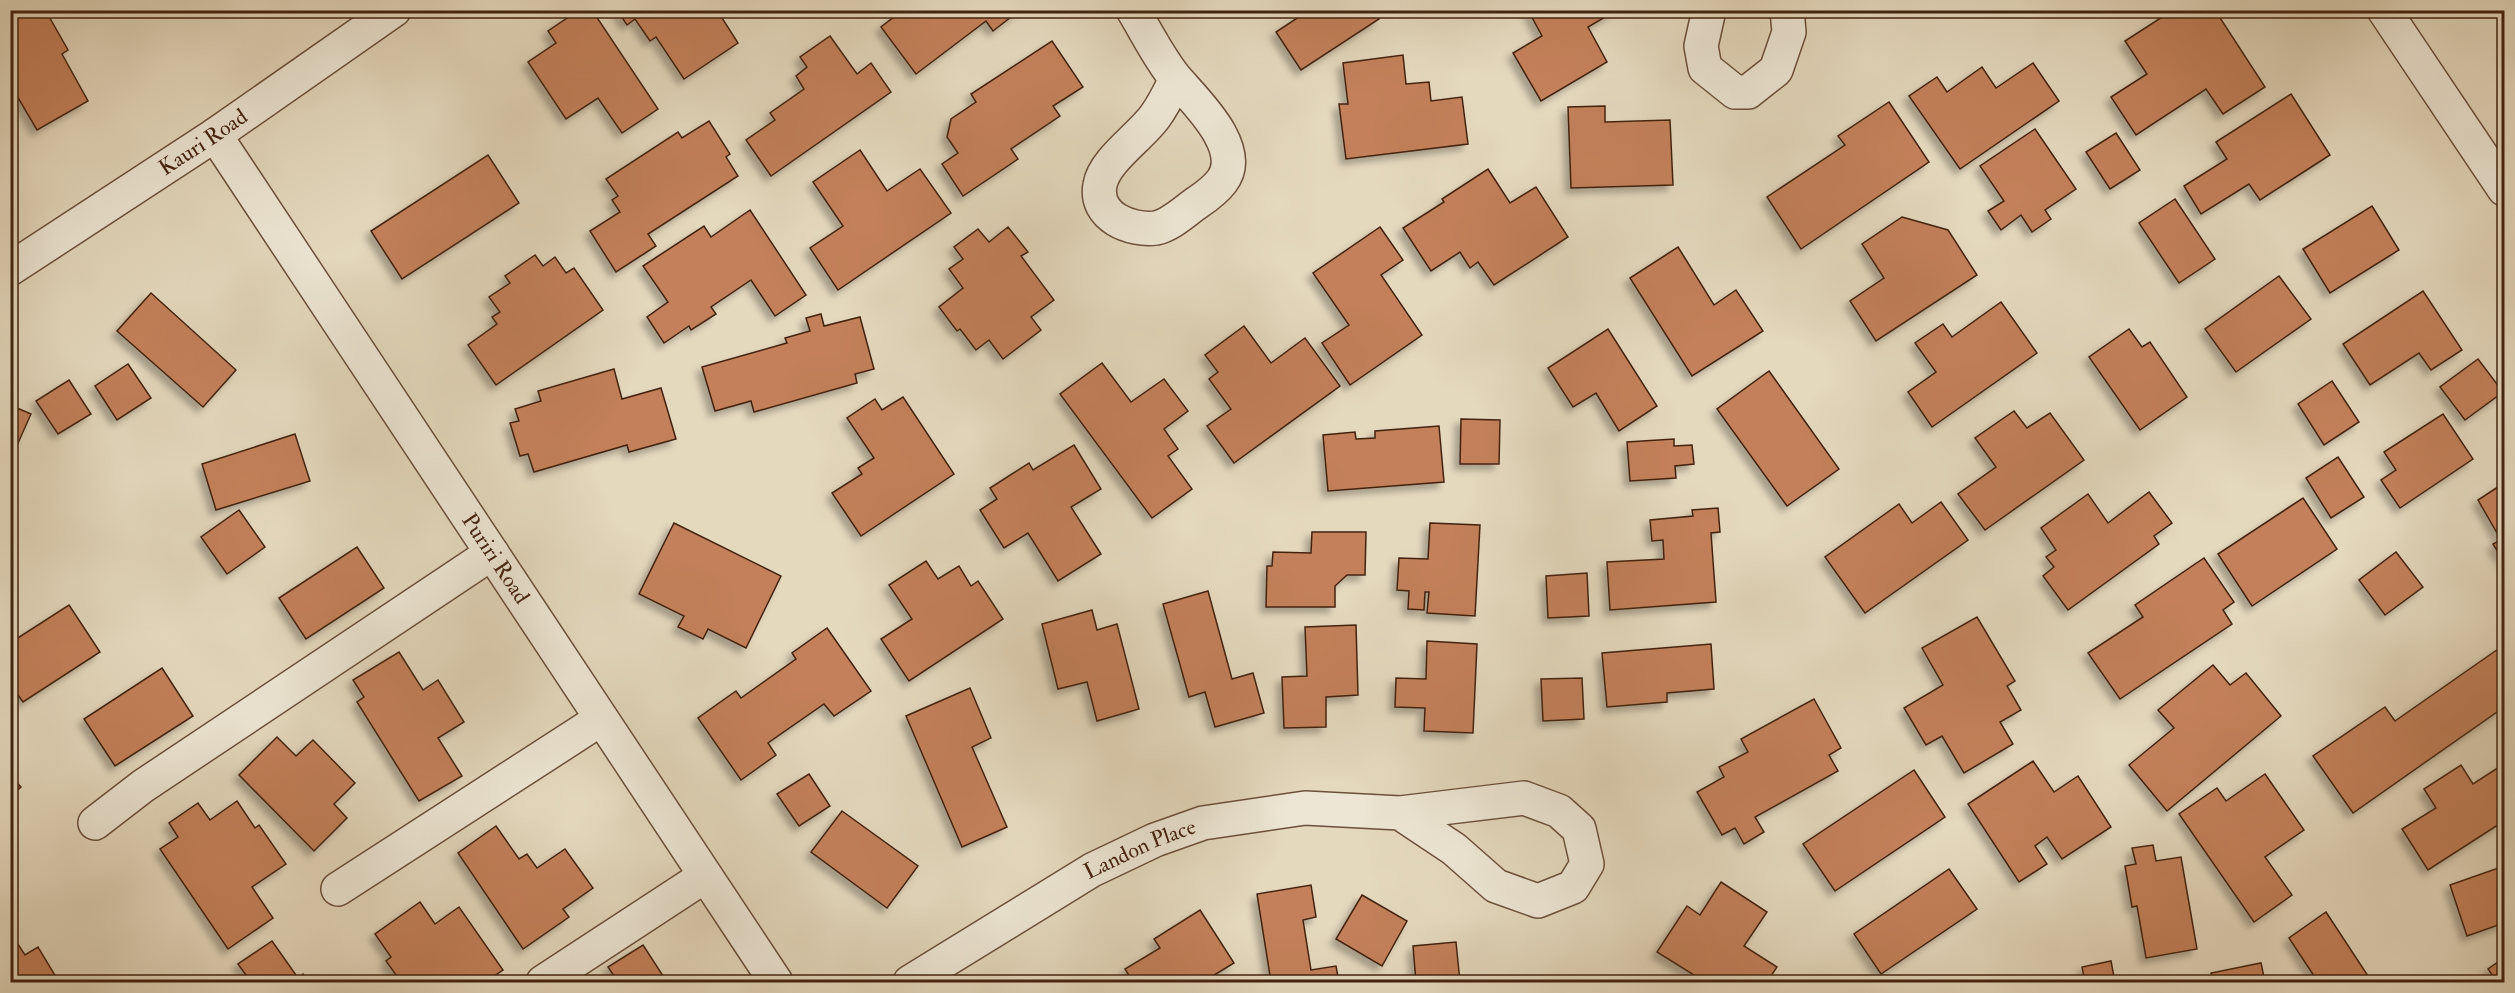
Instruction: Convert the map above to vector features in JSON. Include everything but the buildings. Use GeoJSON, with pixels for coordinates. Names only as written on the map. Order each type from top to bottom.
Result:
{"type":"FeatureCollection","features":[{"type":"Feature","properties":{"kind":"street","name":"Kauri Road"},"geometry":{"type":"LineString","coordinates":[[10,269],[215,135],[394,10]]}},
{"type":"Feature","properties":{"kind":"street"},"geometry":{"type":"LineString","coordinates":[[1133,10],[1176,79],[1199,103],[1212,121],[1228,153],[1228,165],[1224,179],[1210,194],[1169,222],[1158,227],[1138,229],[1119,222],[1108,214],[1100,199],[1100,185],[1108,168],[1156,116],[1176,79]]}},
{"type":"Feature","properties":{"kind":"street"},"geometry":{"type":"LineString","coordinates":[[1708,10],[1701,46],[1705,68],[1735,92],[1748,92],[1776,70],[1789,32],[1787,10]]}},
{"type":"Feature","properties":{"kind":"street"},"geometry":{"type":"LineString","coordinates":[[2384,10],[2505,189]]}},
{"type":"Feature","properties":{"kind":"street","name":"Puriri Road"},"geometry":{"type":"LineString","coordinates":[[215,135],[776,982]]}},
{"type":"Feature","properties":{"kind":"street"},"geometry":{"type":"LineString","coordinates":[[95,823],[143,786],[492,553]]}},
{"type":"Feature","properties":{"kind":"street"},"geometry":{"type":"LineString","coordinates":[[338,889],[601,718]]}},
{"type":"Feature","properties":{"kind":"street","name":"Landon Place"},"geometry":{"type":"LineString","coordinates":[[910,982],[1092,870],[1155,840],[1203,823],[1305,808],[1400,813],[1524,798],[1559,811],[1579,829],[1587,864],[1573,887],[1538,901],[1496,886],[1454,849],[1400,813]]}},
{"type":"Feature","properties":{"kind":"street"},"geometry":{"type":"LineString","coordinates":[[543,982],[705,876]]}}]}
